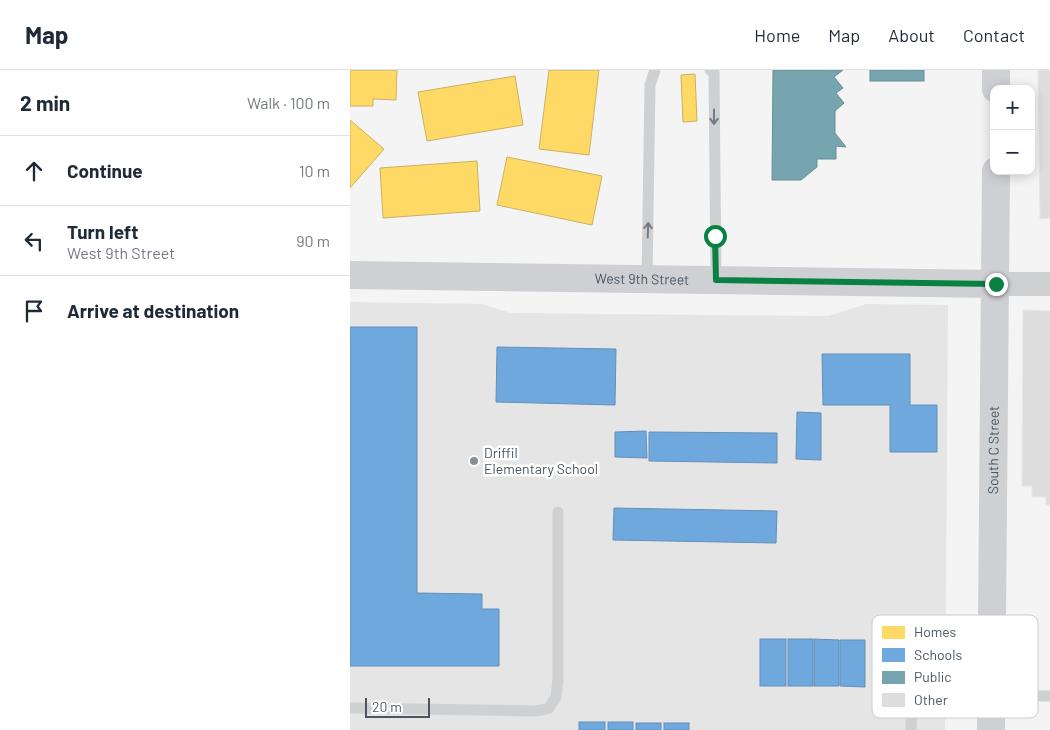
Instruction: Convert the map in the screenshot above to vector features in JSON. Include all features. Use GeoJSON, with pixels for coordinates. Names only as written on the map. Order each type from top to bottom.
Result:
{"type":"FeatureCollection","features":[{"type":"Feature","properties":{"kind":"street"},"geometry":{"type":"LineString","coordinates":[[996,70],[996,85]]}},
{"type":"Feature","properties":{"kind":"street","name":"South C Street"},"geometry":{"type":"LineString","coordinates":[[992,615],[996,175]]}},
{"type":"Feature","properties":{"kind":"street","name":"West 9th Street"},"geometry":{"type":"LineString","coordinates":[[350,275],[996,284]]}},
{"type":"Feature","properties":{"kind":"street"},"geometry":{"type":"LineString","coordinates":[[996,284],[1050,284]]}},
{"type":"Feature","properties":{"kind":"lane"},"geometry":{"type":"LineString","coordinates":[[647,279],[650,85],[655,70]]}},
{"type":"Feature","properties":{"kind":"lane"},"geometry":{"type":"LineString","coordinates":[[710,70],[714,72],[716,280]]}},
{"type":"Feature","properties":{"kind":"lane"},"geometry":{"type":"LineString","coordinates":[[350,708],[537,711],[549,708],[556,697],[558,679],[558,512]]}},
{"type":"Feature","properties":{"kind":"shaded area"},"geometry":{"type":"Polygon","coordinates":[[[350,302],[482,304],[511,313],[828,316],[866,304],[948,305],[946,615],[872,615],[872,718],[945,718],[945,730],[350,730],[350,302]]]}},
{"type":"Feature","properties":{"kind":"building: Homes"},"geometry":{"type":"Polygon","coordinates":[[[350,70],[397,70],[396,100],[373,99],[373,106],[350,106],[350,70]]]}},
{"type":"Feature","properties":{"kind":"building: Homes"},"geometry":{"type":"Polygon","coordinates":[[[549,70],[599,70],[589,155],[539,149],[549,70]]]}},
{"type":"Feature","properties":{"kind":"building: Homes"},"geometry":{"type":"Polygon","coordinates":[[[695,74],[697,121],[683,122],[681,75],[695,74]]]}},
{"type":"Feature","properties":{"kind":"building: Homes"},"geometry":{"type":"Polygon","coordinates":[[[515,76],[523,125],[427,141],[418,92],[515,76]]]}},
{"type":"Feature","properties":{"kind":"building: Homes"},"geometry":{"type":"Polygon","coordinates":[[[350,120],[384,149],[350,188],[350,120]]]}},
{"type":"Feature","properties":{"kind":"building: Homes"},"geometry":{"type":"Polygon","coordinates":[[[507,157],[602,176],[592,225],[497,205],[507,157]]]}},
{"type":"Feature","properties":{"kind":"building: Homes"},"geometry":{"type":"Polygon","coordinates":[[[477,161],[480,211],[383,218],[380,168],[477,161]]]}},
{"type":"Feature","properties":{"kind":"building: Schools"},"geometry":{"type":"Polygon","coordinates":[[[350,327],[417,327],[417,593],[482,594],[482,609],[499,609],[499,666],[350,666],[350,327]]]}},
{"type":"Feature","properties":{"kind":"building: Schools"},"geometry":{"type":"Polygon","coordinates":[[[497,347],[616,349],[615,405],[496,402],[497,347]]]}},
{"type":"Feature","properties":{"kind":"building: Schools"},"geometry":{"type":"Polygon","coordinates":[[[822,354],[910,354],[910,405],[937,405],[937,452],[890,452],[890,405],[823,405],[822,354]]]}},
{"type":"Feature","properties":{"kind":"building: Schools"},"geometry":{"type":"Polygon","coordinates":[[[797,412],[821,413],[821,460],[796,459],[797,412]]]}},
{"type":"Feature","properties":{"kind":"building: Schools"},"geometry":{"type":"Polygon","coordinates":[[[646,431],[647,458],[615,457],[615,432],[646,431]]]}},
{"type":"Feature","properties":{"kind":"building: Schools"},"geometry":{"type":"Polygon","coordinates":[[[649,432],[777,433],[777,463],[649,461],[649,432]]]}},
{"type":"Feature","properties":{"kind":"building: Schools"},"geometry":{"type":"Polygon","coordinates":[[[614,508],[777,511],[776,543],[613,540],[614,508]]]}},
{"type":"Feature","properties":{"kind":"building: Schools"},"geometry":{"type":"Polygon","coordinates":[[[760,639],[786,639],[786,686],[760,686],[760,639]]]}},
{"type":"Feature","properties":{"kind":"building: Schools"},"geometry":{"type":"Polygon","coordinates":[[[788,639],[813,639],[813,686],[788,686],[788,639]]]}},
{"type":"Feature","properties":{"kind":"building: Schools"},"geometry":{"type":"Polygon","coordinates":[[[814,639],[839,640],[839,686],[814,686],[814,639]]]}},
{"type":"Feature","properties":{"kind":"building: Schools"},"geometry":{"type":"Polygon","coordinates":[[[840,640],[865,640],[865,687],[840,686],[840,640]]]}},
{"type":"Feature","properties":{"kind":"building: Schools"},"geometry":{"type":"Polygon","coordinates":[[[579,722],[605,722],[605,730],[579,730],[579,722]]]}},
{"type":"Feature","properties":{"kind":"building: Schools"},"geometry":{"type":"Polygon","coordinates":[[[608,722],[633,722],[633,730],[608,730],[608,722]]]}},
{"type":"Feature","properties":{"kind":"building: Schools"},"geometry":{"type":"Polygon","coordinates":[[[636,723],[661,723],[661,730],[636,730],[636,723]]]}},
{"type":"Feature","properties":{"kind":"building: Schools"},"geometry":{"type":"Polygon","coordinates":[[[664,723],[689,723],[689,730],[664,730],[664,723]]]}},
{"type":"Feature","properties":{"kind":"building: Public"},"geometry":{"type":"Polygon","coordinates":[[[773,70],[843,70],[834,77],[843,88],[836,93],[844,103],[835,111],[835,133],[846,147],[836,146],[836,159],[817,159],[817,167],[801,180],[772,180],[773,70]]]}},
{"type":"Feature","properties":{"kind":"building: Public"},"geometry":{"type":"Polygon","coordinates":[[[870,70],[924,70],[924,81],[870,81],[870,70]]]}},
{"type":"Feature","properties":{"kind":"building: Other"},"geometry":{"type":"Polygon","coordinates":[[[1038,70],[1050,70],[1050,218],[1040,219],[1038,70]]]}},
{"type":"Feature","properties":{"kind":"building: Other"},"geometry":{"type":"Polygon","coordinates":[[[1023,310],[1050,311],[1050,505],[1046,505],[1046,497],[1032,497],[1032,486],[1022,486],[1023,310]]]}},
{"type":"Feature","properties":{"kind":"place","name":"Driffil Elementary School"},"geometry":{"type":"Point","coordinates":[474,461]}},
{"type":"Feature","properties":{"kind":"route"},"geometry":{"type":"LineString","coordinates":[[715,236],[716,280],[996,284]]}}]}
